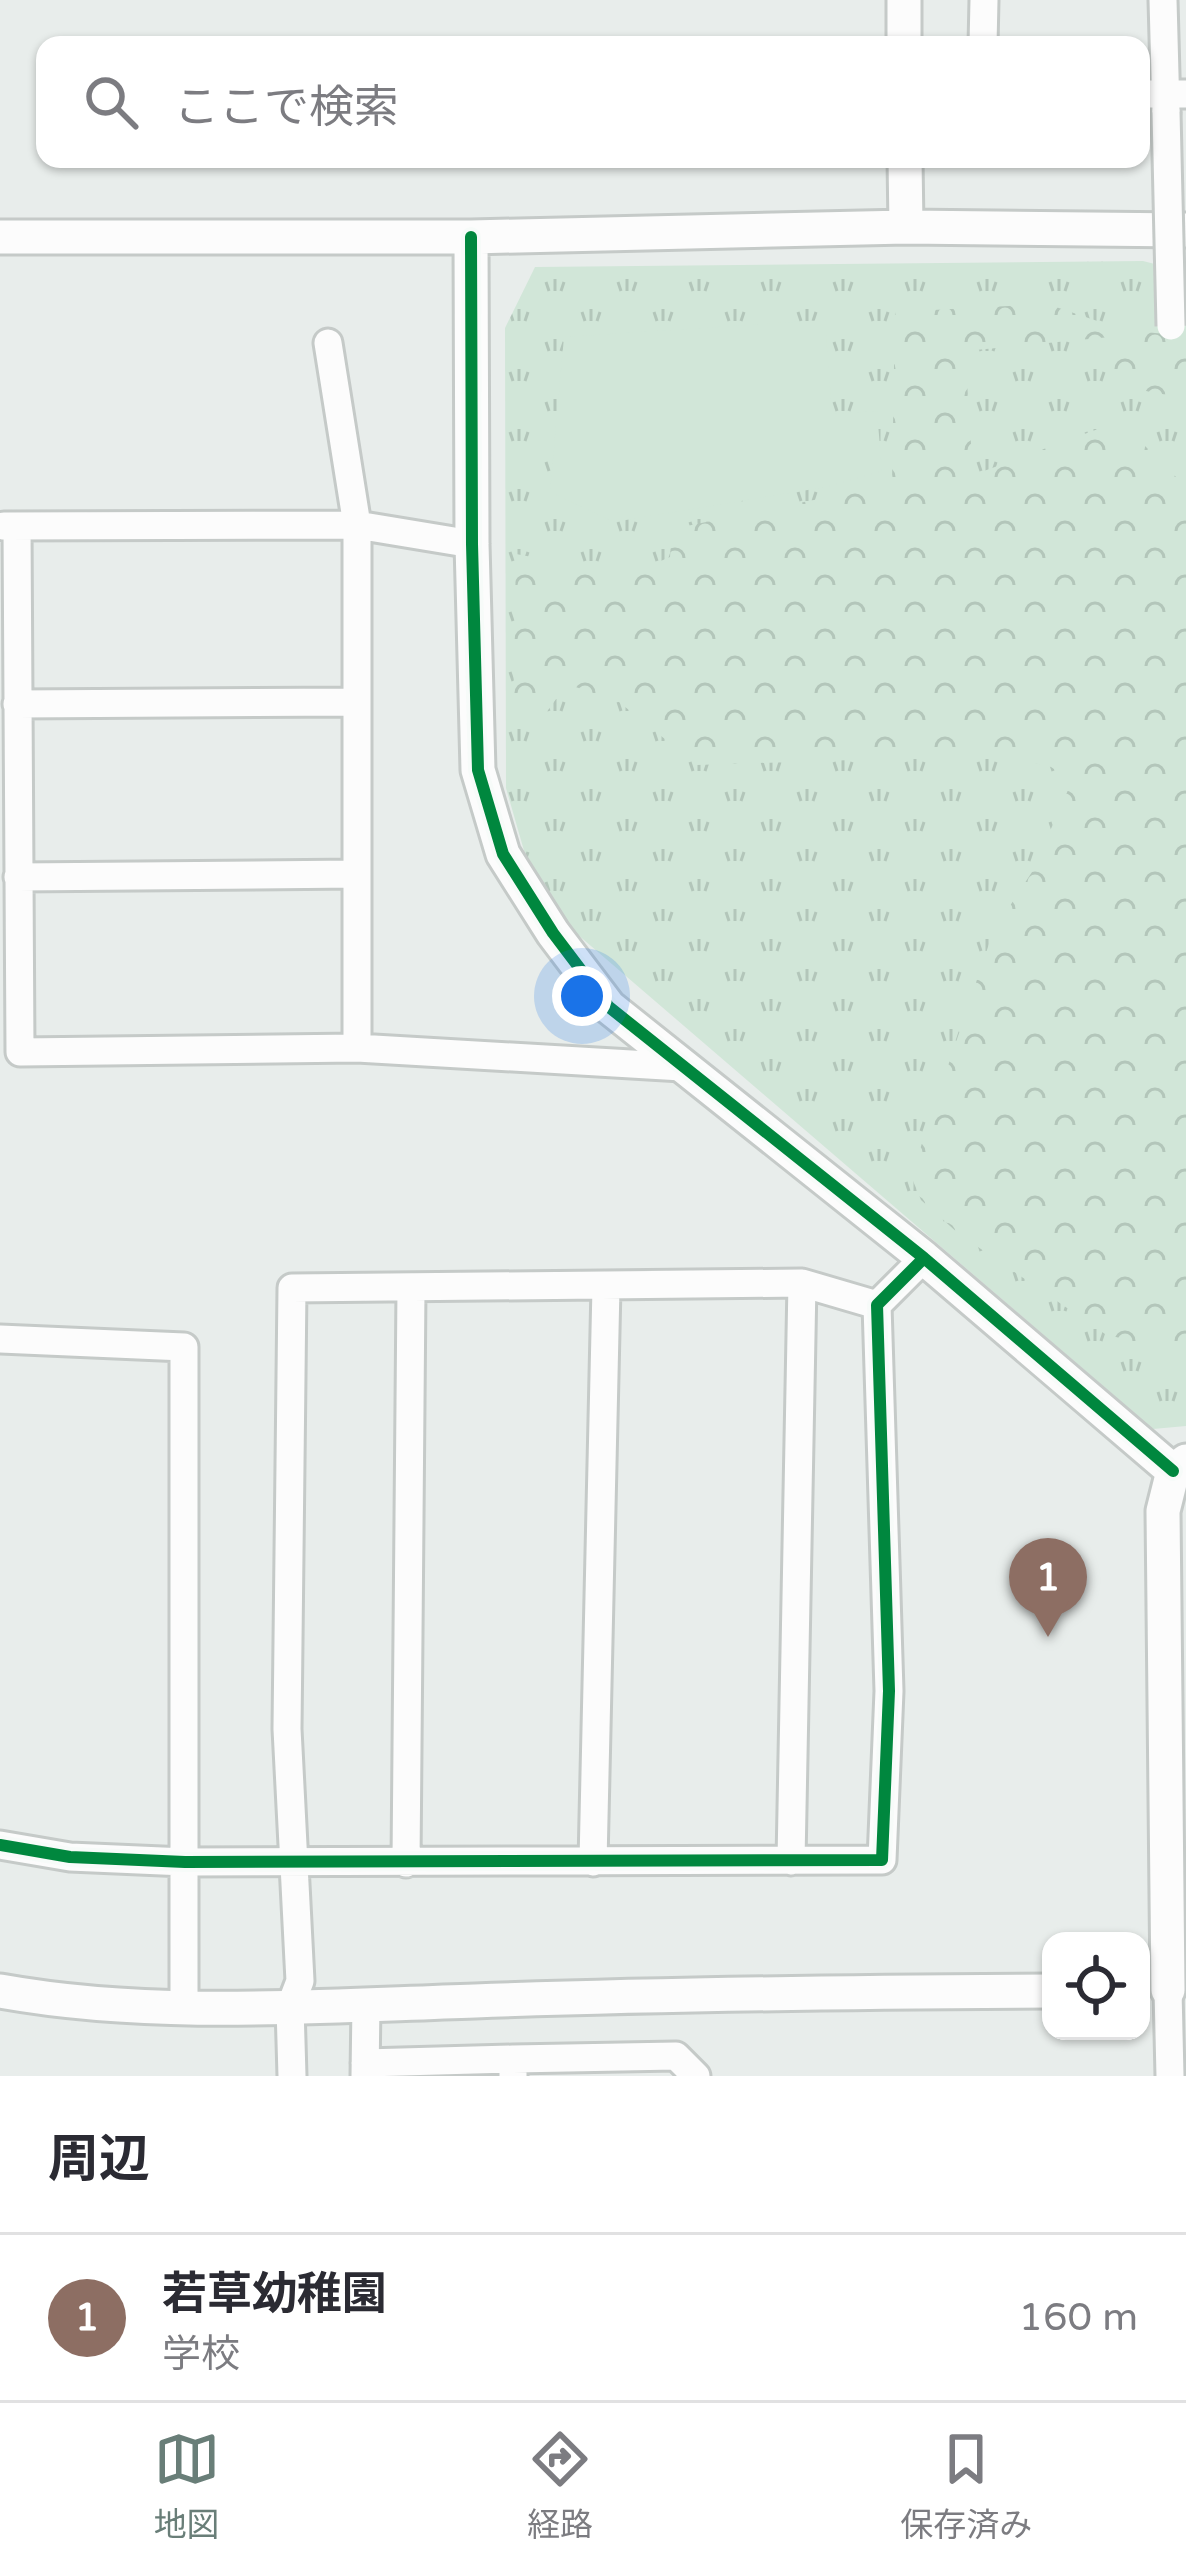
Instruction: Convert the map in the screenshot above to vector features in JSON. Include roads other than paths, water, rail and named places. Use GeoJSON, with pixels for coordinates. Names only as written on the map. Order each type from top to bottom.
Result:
{"type":"FeatureCollection","features":[{"type":"Feature","properties":{"kind":"street"},"geometry":{"type":"LineString","coordinates":[[904,0],[904,36]]}},
{"type":"Feature","properties":{"kind":"street"},"geometry":{"type":"LineString","coordinates":[[983,36],[984,0]]}},
{"type":"Feature","properties":{"kind":"street"},"geometry":{"type":"LineString","coordinates":[[1163,0],[1171,326]]}},
{"type":"Feature","properties":{"kind":"street"},"geometry":{"type":"LineString","coordinates":[[905,168],[906,227]]}},
{"type":"Feature","properties":{"kind":"street"},"geometry":{"type":"LineString","coordinates":[[0,237],[471,237],[906,227],[1186,230]]}},
{"type":"Feature","properties":{"kind":"street"},"geometry":{"type":"LineString","coordinates":[[471,237],[478,770],[503,854],[609,1006],[1180,1466],[1163,1511],[1165,1990],[1170,2076]]}},
{"type":"Feature","properties":{"kind":"street"},"geometry":{"type":"LineString","coordinates":[[328,344],[357,525],[357,1048]]}},
{"type":"Feature","properties":{"kind":"street"},"geometry":{"type":"LineString","coordinates":[[472,544],[357,525],[9,526],[17,704],[20,1052],[357,1048],[682,1067]]}},
{"type":"Feature","properties":{"kind":"street"},"geometry":{"type":"LineString","coordinates":[[17,704],[357,702]]}},
{"type":"Feature","properties":{"kind":"street"},"geometry":{"type":"LineString","coordinates":[[18,877],[357,874]]}},
{"type":"Feature","properties":{"kind":"street"},"geometry":{"type":"LineString","coordinates":[[0,1845],[70,1857],[185,1862],[882,1860],[889,1691],[878,1305],[924,1258]]}},
{"type":"Feature","properties":{"kind":"street"},"geometry":{"type":"LineString","coordinates":[[292,2076],[290,2007],[300,1981],[286,1729],[292,1288],[802,1283],[878,1305]]}},
{"type":"Feature","properties":{"kind":"street"},"geometry":{"type":"LineString","coordinates":[[791,1861],[802,1283]]}},
{"type":"Feature","properties":{"kind":"street"},"geometry":{"type":"LineString","coordinates":[[593,1862],[606,1287]]}},
{"type":"Feature","properties":{"kind":"street"},"geometry":{"type":"LineString","coordinates":[[406,1863],[411,1289]]}},
{"type":"Feature","properties":{"kind":"street"},"geometry":{"type":"LineString","coordinates":[[0,1339],[184,1346],[184,2006]]}},
{"type":"Feature","properties":{"kind":"street"},"geometry":{"type":"LineString","coordinates":[[0,1991],[49,2000],[290,2007],[737,1992],[1042,1991]]}},
{"type":"Feature","properties":{"kind":"street"},"geometry":{"type":"LineString","coordinates":[[366,2004],[365,2069],[513,2068],[676,2056],[696,2076]]}},
{"type":"Feature","properties":{"kind":"place","name":"若草幼稚園"},"geometry":{"type":"Point","coordinates":[1048,1637]}}]}
